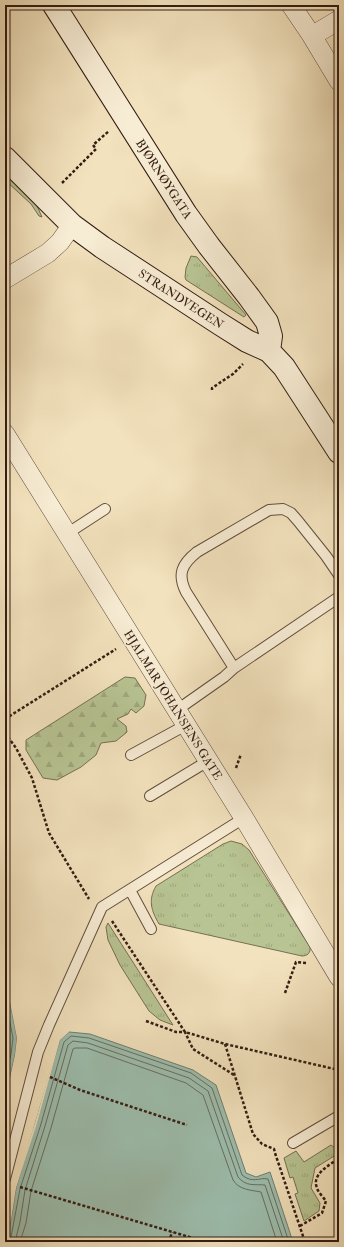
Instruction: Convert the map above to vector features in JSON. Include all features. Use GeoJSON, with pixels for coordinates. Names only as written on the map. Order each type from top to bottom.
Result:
{"type":"FeatureCollection","features":[{"type":"Feature","properties":{"kind":"street","name":"BJØRNØYGATA"},"geometry":{"type":"LineString","coordinates":[[54,5],[186,214],[267,322],[271,336],[269,351]]}},
{"type":"Feature","properties":{"kind":"street"},"geometry":{"type":"LineString","coordinates":[[291,5],[339,80]]}},
{"type":"Feature","properties":{"kind":"street"},"geometry":{"type":"LineString","coordinates":[[312,36],[338,20]]}},
{"type":"Feature","properties":{"kind":"street","name":"STRANDVEGEN"},"geometry":{"type":"LineString","coordinates":[[5,158],[72,224],[108,251],[247,341],[269,351],[284,367],[339,452]]}},
{"type":"Feature","properties":{"kind":"street"},"geometry":{"type":"LineString","coordinates":[[5,279],[48,253],[60,242],[72,224]]}},
{"type":"Feature","properties":{"kind":"street","name":"HJALMAR JOHANSENS GATE"},"geometry":{"type":"LineString","coordinates":[[5,434],[244,818],[337,973]]}},
{"type":"Feature","properties":{"kind":"lane"},"geometry":{"type":"LineString","coordinates":[[68,533],[105,509]]}},
{"type":"Feature","properties":{"kind":"lane"},"geometry":{"type":"LineString","coordinates":[[234,668],[181,582],[182,570],[187,560],[197,552],[269,510],[283,509],[291,513],[298,521],[339,575]]}},
{"type":"Feature","properties":{"kind":"lane"},"geometry":{"type":"LineString","coordinates":[[131,755],[228,680],[234,668],[339,597]]}},
{"type":"Feature","properties":{"kind":"lane"},"geometry":{"type":"LineString","coordinates":[[150,796],[208,761]]}},
{"type":"Feature","properties":{"kind":"lane"},"geometry":{"type":"LineString","coordinates":[[5,1178],[38,1052],[102,907],[244,818]]}},
{"type":"Feature","properties":{"kind":"lane"},"geometry":{"type":"LineString","coordinates":[[130,890],[151,929]]}},
{"type":"Feature","properties":{"kind":"lane"},"geometry":{"type":"LineString","coordinates":[[293,1143],[338,1118]]}},
{"type":"Feature","properties":{"kind":"path"},"geometry":{"type":"LineString","coordinates":[[65,180],[96,149],[93,146],[110,131]]}},
{"type":"Feature","properties":{"kind":"path"},"geometry":{"type":"LineString","coordinates":[[212,390],[212,388],[233,374],[245,363]]}},
{"type":"Feature","properties":{"kind":"path"},"geometry":{"type":"LineString","coordinates":[[5,719],[132,639]]}},
{"type":"Feature","properties":{"kind":"path"},"geometry":{"type":"LineString","coordinates":[[5,733],[16,748],[32,778],[49,832],[91,901],[102,907],[185,1032],[193,1049],[234,1075]]}},
{"type":"Feature","properties":{"kind":"path"},"geometry":{"type":"LineString","coordinates":[[285,993],[296,962],[337,973]]}},
{"type":"Feature","properties":{"kind":"path"},"geometry":{"type":"LineString","coordinates":[[146,1021],[176,1032],[185,1032],[225,1044],[339,1070]]}},
{"type":"Feature","properties":{"kind":"path"},"geometry":{"type":"LineString","coordinates":[[225,1044],[254,1134],[262,1144],[274,1149],[305,1242]]}},
{"type":"Feature","properties":{"kind":"path"},"geometry":{"type":"LineString","coordinates":[[50,1077],[80,1090],[187,1125]]}},
{"type":"Feature","properties":{"kind":"path"},"geometry":{"type":"LineString","coordinates":[[300,1226],[322,1213],[326,1201],[316,1188],[316,1180],[320,1171],[339,1158]]}},
{"type":"Feature","properties":{"kind":"path"},"geometry":{"type":"LineString","coordinates":[[20,1187],[203,1241]]}},
{"type":"Feature","properties":{"kind":"path"},"geometry":{"type":"LineString","coordinates":[[169,1242],[172,1232]]}},
{"type":"Feature","properties":{"kind":"green space"},"geometry":{"type":"Polygon","coordinates":[[[5,173],[37,206],[42,217],[39,216],[31,204],[5,180],[5,173]]]}},
{"type":"Feature","properties":{"kind":"green space"},"geometry":{"type":"Polygon","coordinates":[[[191,256],[197,257],[246,315],[244,317],[186,280],[186,268],[191,256]]]}},
{"type":"Feature","properties":{"kind":"green space"},"geometry":{"type":"Polygon","coordinates":[[[125,677],[135,678],[146,695],[144,706],[136,713],[131,709],[128,714],[117,719],[126,726],[127,732],[116,741],[101,743],[96,755],[81,767],[57,780],[43,778],[26,750],[26,740],[125,677]]]}},
{"type":"Feature","properties":{"kind":"green space"},"geometry":{"type":"Polygon","coordinates":[[[231,841],[242,844],[249,850],[310,947],[310,951],[307,955],[302,956],[159,924],[152,910],[151,900],[156,886],[223,844],[231,841]]]}},
{"type":"Feature","properties":{"kind":"green space"},"geometry":{"type":"Polygon","coordinates":[[[108,923],[173,1025],[160,1020],[149,1011],[120,965],[108,940],[106,927],[108,923]]]}},
{"type":"Feature","properties":{"kind":"green space"},"geometry":{"type":"Polygon","coordinates":[[[331,1145],[339,1151],[339,1153],[315,1168],[311,1188],[320,1203],[319,1211],[304,1221],[295,1194],[298,1193],[293,1177],[290,1178],[284,1158],[296,1151],[304,1162],[331,1145]]]}},
{"type":"Feature","properties":{"kind":"water"},"geometry":{"type":"Polygon","coordinates":[[[5,988],[9,997],[17,1038],[15,1055],[5,1099],[5,988]]]}},
{"type":"Feature","properties":{"kind":"water"},"geometry":{"type":"Polygon","coordinates":[[[69,1032],[90,1034],[193,1070],[216,1085],[246,1173],[256,1177],[270,1172],[293,1242],[5,1242],[11,1220],[16,1188],[60,1040],[69,1032]]]}},
{"type":"Feature","properties":{"kind":"pier"},"geometry":{"type":"Polygon","coordinates":[[[9,997],[11,998],[19,1038],[17,1055],[7,1100],[5,1101],[15,1055],[17,1038],[9,997]]]}},
{"type":"Feature","properties":{"kind":"pier"},"geometry":{"type":"Polygon","coordinates":[[[67,1031],[69,1032],[60,1040],[37,1123],[16,1188],[11,1220],[5,1242],[14,1187],[35,1123],[59,1039],[67,1031]]]}}]}
